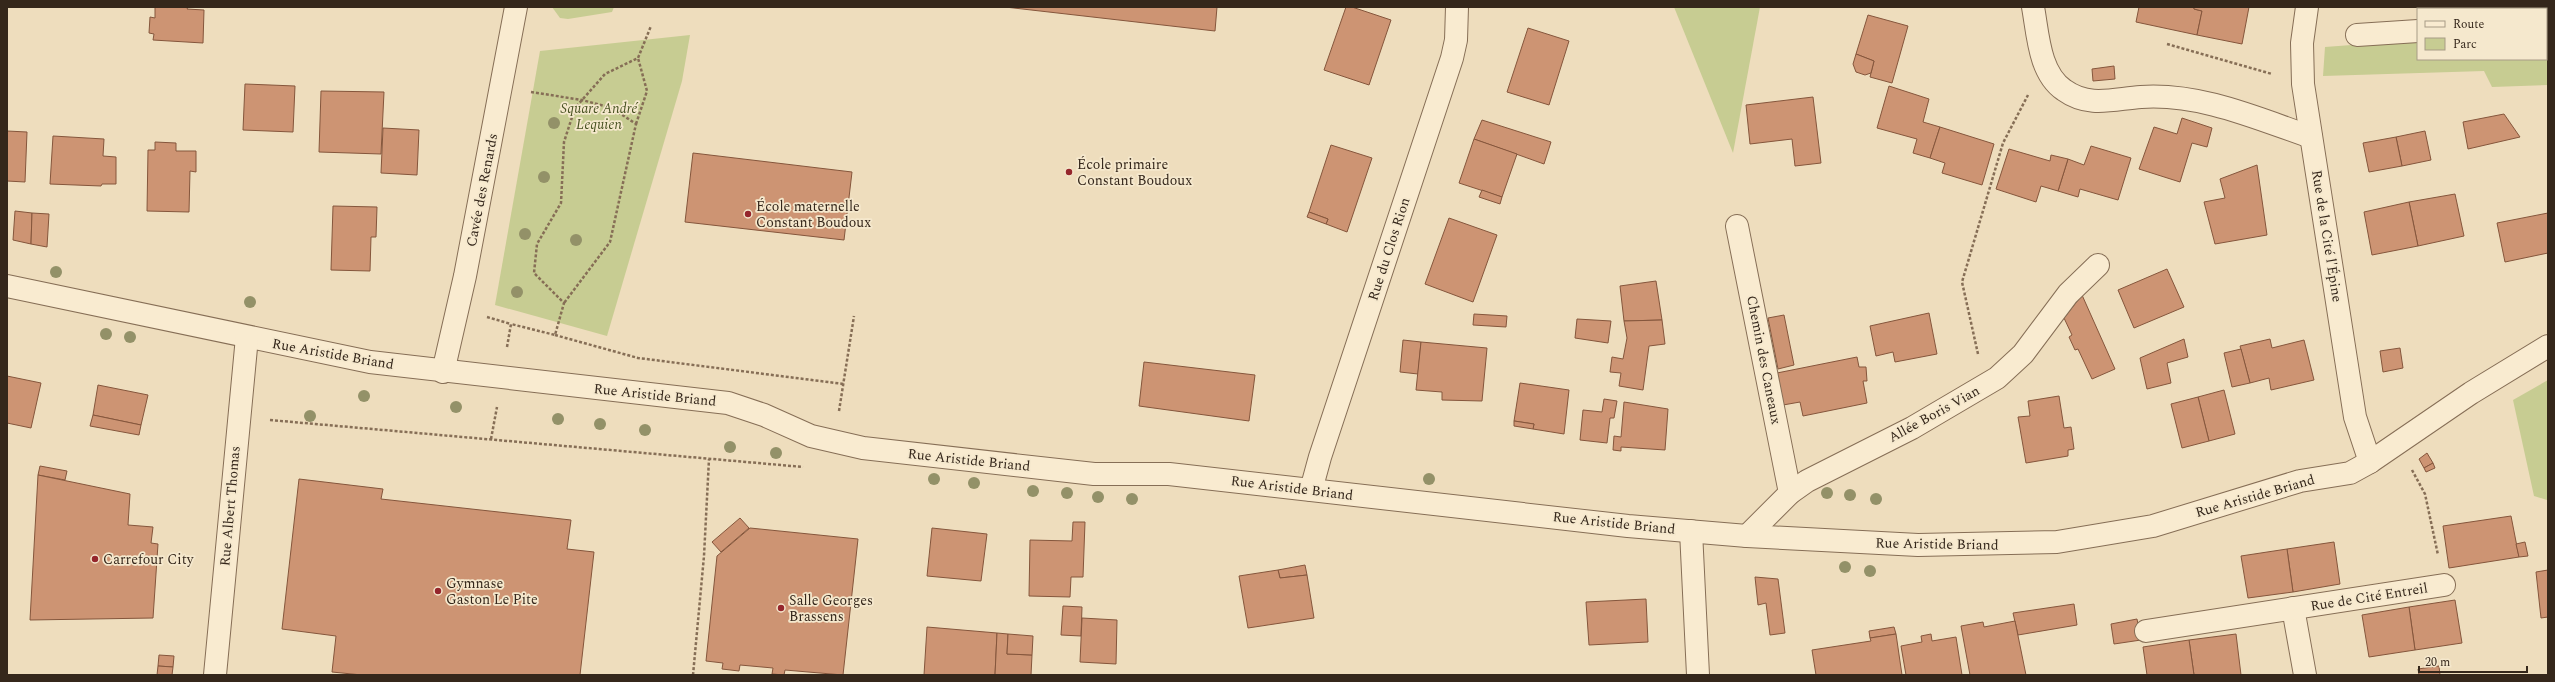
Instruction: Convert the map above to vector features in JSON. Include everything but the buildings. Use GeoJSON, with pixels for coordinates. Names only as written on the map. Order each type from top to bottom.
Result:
{"type":"FeatureCollection","features":[{"type":"Feature","properties":{"kind":"street","name":"Cavée des Renards"},"geometry":{"type":"LineString","coordinates":[[443,372],[465,276],[516,7]]}},
{"type":"Feature","properties":{"kind":"street","name":"Rue du Clos Rion"},"geometry":{"type":"LineString","coordinates":[[1312,490],[1320,457],[1452,58],[1456,40],[1457,7]]}},
{"type":"Feature","properties":{"kind":"street"},"geometry":{"type":"LineString","coordinates":[[2033,7],[2044,62],[2053,80],[2064,90],[2089,102],[2141,97],[2185,99],[2228,108],[2311,137]]}},
{"type":"Feature","properties":{"kind":"street","name":"Rue de la Cité l'Épine"},"geometry":{"type":"LineString","coordinates":[[2307,7],[2302,43],[2303,84],[2354,417],[2370,462]]}},
{"type":"Feature","properties":{"kind":"street"},"geometry":{"type":"LineString","coordinates":[[2357,35],[2417,31]]}},
{"type":"Feature","properties":{"kind":"street","name":"Chemin des Caneaux"},"geometry":{"type":"LineString","coordinates":[[1738,226],[1790,493]]}},
{"type":"Feature","properties":{"kind":"street","name":"Allée Boris Vian"},"geometry":{"type":"LineString","coordinates":[[1747,536],[1790,493],[1807,481],[1912,428],[1985,387],[2023,354],[2068,294],[2098,265]]}},
{"type":"Feature","properties":{"kind":"street","name":"Rue Aristide Briand"},"geometry":{"type":"LineString","coordinates":[[7,286],[247,338],[370,362],[443,372],[728,403],[745,407],[811,436],[834,443],[1073,472],[1170,474],[1691,531],[1747,536],[1918,545],[2013,545],[2086,539],[2153,526],[2300,481],[2350,473],[2370,462],[2471,392],[2548,346]]}},
{"type":"Feature","properties":{"kind":"street","name":"Rue Albert Thomas"},"geometry":{"type":"LineString","coordinates":[[215,675],[238,417],[247,338]]}},
{"type":"Feature","properties":{"kind":"street"},"geometry":{"type":"LineString","coordinates":[[1691,531],[1698,675]]}},
{"type":"Feature","properties":{"kind":"street","name":"Rue de Cité Entreil"},"geometry":{"type":"LineString","coordinates":[[2146,631],[2444,585]]}},
{"type":"Feature","properties":{"kind":"street","name":"Rue de Cité Entreil"},"geometry":{"type":"LineString","coordinates":[[2293,608],[2305,675]]}},
{"type":"Feature","properties":{"kind":"path"},"geometry":{"type":"LineString","coordinates":[[556,335],[564,303],[610,242],[636,124],[647,92],[638,58],[651,26]]}},
{"type":"Feature","properties":{"kind":"path"},"geometry":{"type":"LineString","coordinates":[[2167,44],[2249,66],[2303,84]]}},
{"type":"Feature","properties":{"kind":"path"},"geometry":{"type":"LineString","coordinates":[[564,303],[534,274],[537,244],[561,203],[564,142],[575,108],[582,100],[605,74],[638,58]]}},
{"type":"Feature","properties":{"kind":"path"},"geometry":{"type":"LineString","coordinates":[[1985,387],[1962,282],[2003,143],[2044,62]]}},
{"type":"Feature","properties":{"kind":"path"},"geometry":{"type":"LineString","coordinates":[[501,88],[582,100],[612,108],[636,124]]}},
{"type":"Feature","properties":{"kind":"path"},"geometry":{"type":"LineString","coordinates":[[834,443],[854,316]]}},
{"type":"Feature","properties":{"kind":"path"},"geometry":{"type":"LineString","coordinates":[[502,378],[511,324],[638,358],[844,384]]}},
{"type":"Feature","properties":{"kind":"path"},"geometry":{"type":"LineString","coordinates":[[238,417],[808,468]]}},
{"type":"Feature","properties":{"kind":"path"},"geometry":{"type":"LineString","coordinates":[[2398,443],[2425,494],[2444,585]]}},
{"type":"Feature","properties":{"kind":"path"},"geometry":{"type":"LineString","coordinates":[[693,675],[704,556],[709,459]]}},
{"type":"Feature","properties":{"kind":"green space"},"geometry":{"type":"Polygon","coordinates":[[[552,7],[614,7],[612,12],[568,19],[560,18],[552,7]]]}},
{"type":"Feature","properties":{"kind":"green space"},"geometry":{"type":"Polygon","coordinates":[[[1674,7],[1760,7],[1733,153],[1674,7]]]}},
{"type":"Feature","properties":{"kind":"green space"},"geometry":{"type":"Polygon","coordinates":[[[2548,34],[2548,85],[2492,87],[2484,71],[2323,76],[2325,47],[2417,40],[2417,60],[2547,60],[2548,34]]]}},
{"type":"Feature","properties":{"kind":"green space","name":"Square André Lequien"},"geometry":{"type":"Polygon","coordinates":[[[690,35],[682,81],[607,336],[495,305],[540,51],[690,35]]]}},
{"type":"Feature","properties":{"kind":"green space"},"geometry":{"type":"Polygon","coordinates":[[[2548,380],[2548,504],[2547,500],[2534,496],[2513,400],[2548,380]]]}},
{"type":"Feature","properties":{"kind":"place","name":"École primaire Constant Boudoux"},"geometry":{"type":"Point","coordinates":[1069,172]}},
{"type":"Feature","properties":{"kind":"place","name":"École maternelle Constant Boudoux"},"geometry":{"type":"Point","coordinates":[748,214]}},
{"type":"Feature","properties":{"kind":"place","name":"Carrefour City"},"geometry":{"type":"Point","coordinates":[95,559]}},
{"type":"Feature","properties":{"kind":"place","name":"Gymnase Gaston Le Pite"},"geometry":{"type":"Point","coordinates":[438,591]}},
{"type":"Feature","properties":{"kind":"place","name":"Salle Georges Brassens"},"geometry":{"type":"Point","coordinates":[781,608]}}]}
